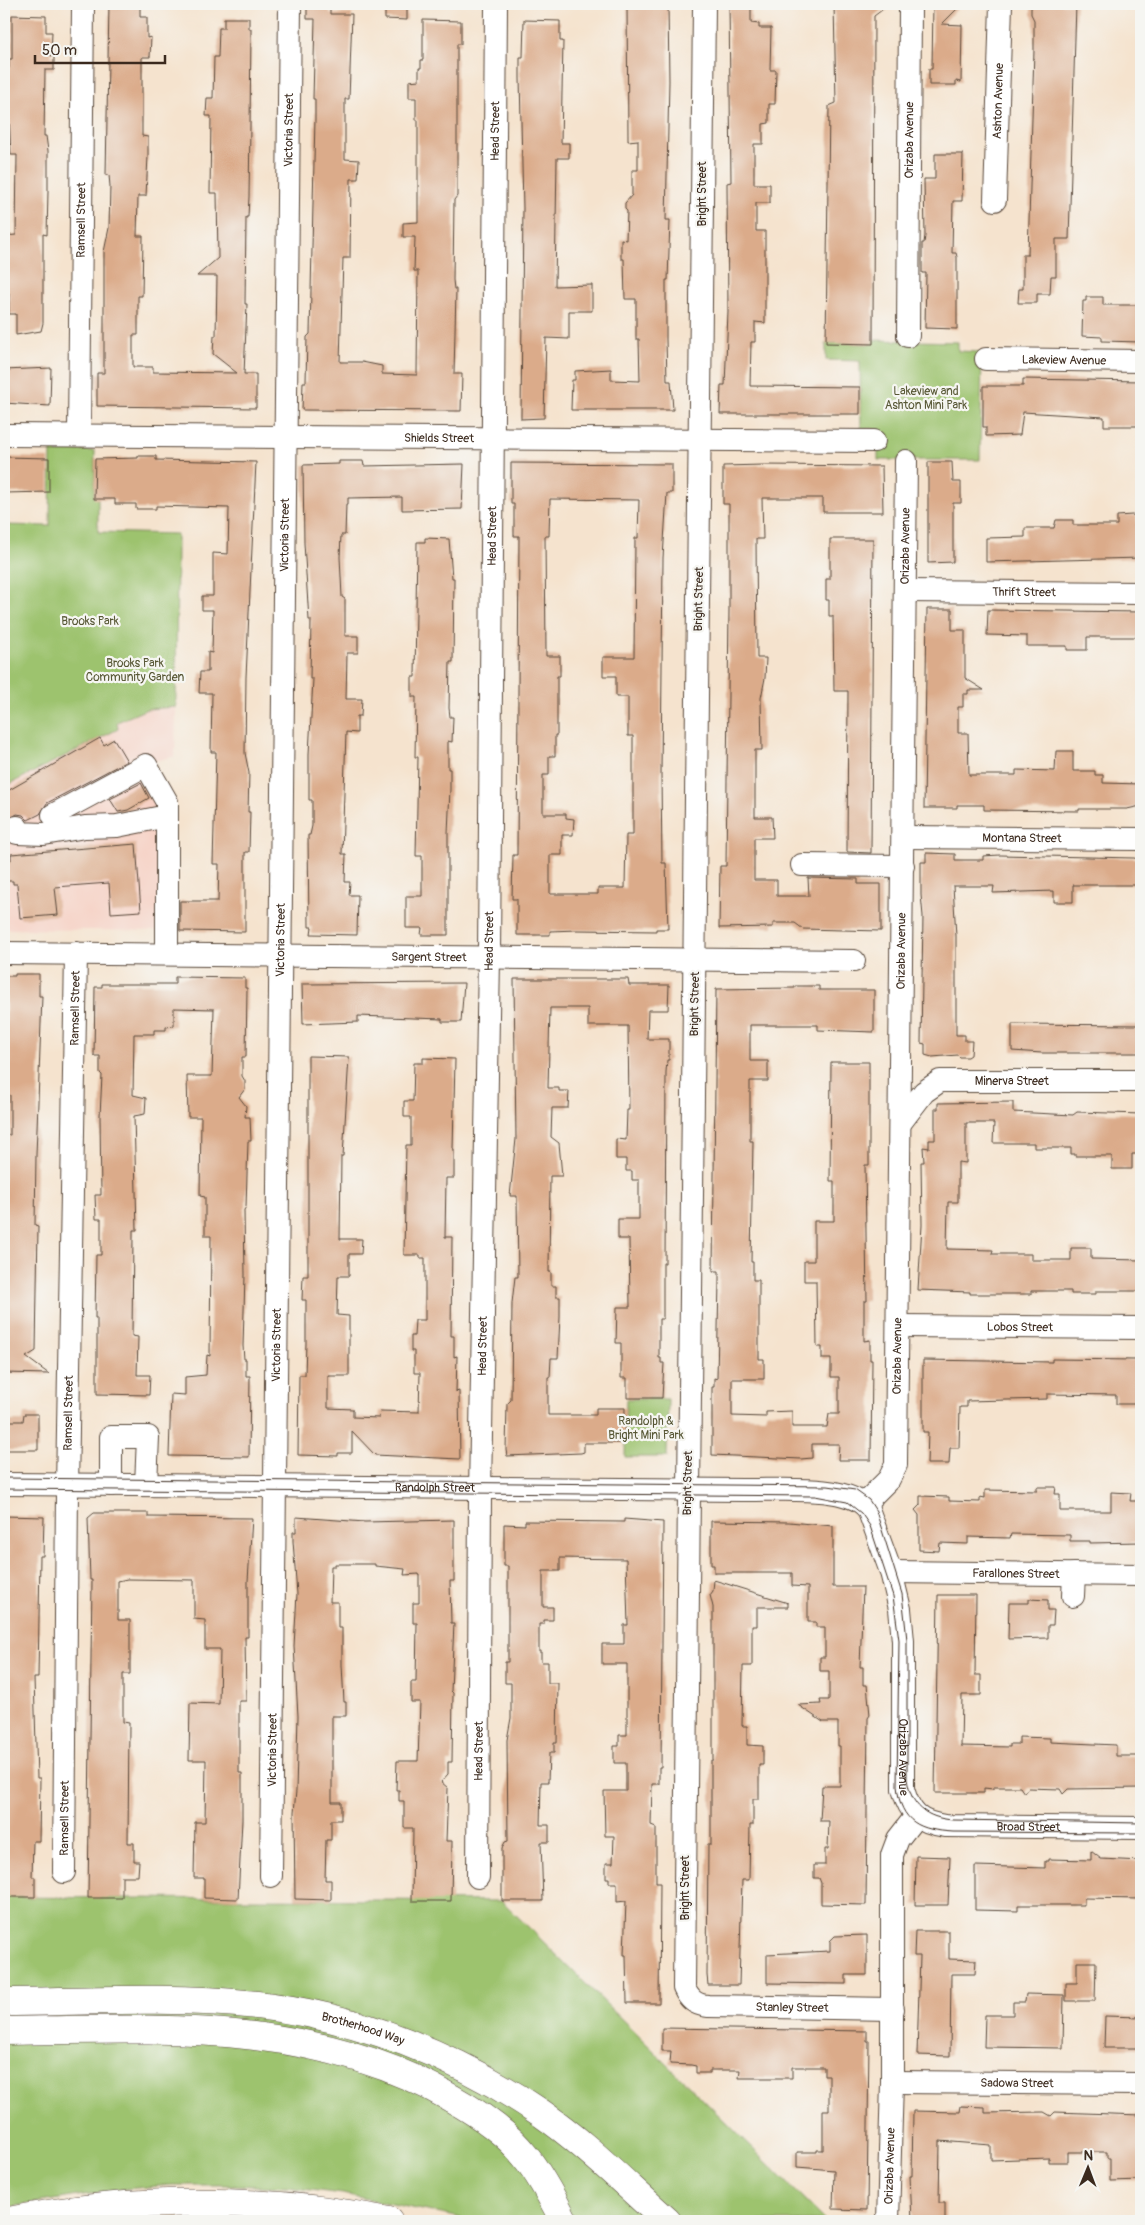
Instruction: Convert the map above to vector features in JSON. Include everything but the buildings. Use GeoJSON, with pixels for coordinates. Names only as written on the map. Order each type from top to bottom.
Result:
{"type":"FeatureCollection","features":[{"type":"Feature","properties":{"kind":"main road","name":"Brotherhood Way"},"geometry":{"type":"LineString","coordinates":[[4,2002],[182,2000],[221,2002],[296,2011],[370,2030],[441,2057],[516,2097],[592,2152],[667,2221]]}},
{"type":"Feature","properties":{"kind":"main road"},"geometry":{"type":"LineString","coordinates":[[4,2031],[181,2030],[218,2032],[290,2040],[361,2058],[423,2082],[479,2115],[525,2155],[546,2187],[564,2221]]}},
{"type":"Feature","properties":{"kind":"main road"},"geometry":{"type":"LineString","coordinates":[[543,2221],[548,2208],[546,2187]]}},
{"type":"Feature","properties":{"kind":"main road"},"geometry":{"type":"LineString","coordinates":[[9,2221],[59,2212],[201,2203],[268,2213],[340,2212],[389,2221]]}},
{"type":"Feature","properties":{"kind":"street","name":"Ramsell Street"},"geometry":{"type":"LineString","coordinates":[[79,435],[83,4]]}},
{"type":"Feature","properties":{"kind":"street","name":"Victoria Street"},"geometry":{"type":"LineString","coordinates":[[271,1876],[282,955],[290,4]]}},
{"type":"Feature","properties":{"kind":"street","name":"Head Street"},"geometry":{"type":"LineString","coordinates":[[478,1877],[480,1488],[489,957],[496,4]]}},
{"type":"Feature","properties":{"kind":"street","name":"Bright Street"},"geometry":{"type":"LineString","coordinates":[[693,2001],[684,1988],[688,1490],[696,959],[704,4]]}},
{"type":"Feature","properties":{"kind":"street","name":"Orizaba Avenue"},"geometry":{"type":"LineString","coordinates":[[908,336],[910,4]]}},
{"type":"Feature","properties":{"kind":"street","name":"Ashton Avenue"},"geometry":{"type":"LineString","coordinates":[[995,200],[1000,4]]}},
{"type":"Feature","properties":{"kind":"street","name":"Lakeview Avenue"},"geometry":{"type":"LineString","coordinates":[[986,359],[1141,361]]}},
{"type":"Feature","properties":{"kind":"street","name":"Shields Street"},"geometry":{"type":"LineString","coordinates":[[4,435],[874,441]]}},
{"type":"Feature","properties":{"kind":"street","name":"Orizaba Avenue"},"geometry":{"type":"LineString","coordinates":[[888,2221],[893,2009],[892,1854],[898,1839],[916,1816],[907,1805],[903,1789],[903,1633],[900,1609],[891,1572],[874,1524],[864,1504],[889,1479],[896,1465],[899,1326],[906,462]]}},
{"type":"Feature","properties":{"kind":"street","name":"Thrift Street"},"geometry":{"type":"LineString","coordinates":[[905,591],[1141,593]]}},
{"type":"Feature","properties":{"kind":"street"},"geometry":{"type":"LineString","coordinates":[[53,815],[146,764],[167,802],[167,954]]}},
{"type":"Feature","properties":{"kind":"street"},"geometry":{"type":"LineString","coordinates":[[17,826],[17,833],[44,834],[85,826],[117,826],[167,816]]}},
{"type":"Feature","properties":{"kind":"street","name":"Montana Street"},"geometry":{"type":"LineString","coordinates":[[903,836],[1141,838]]}},
{"type":"Feature","properties":{"kind":"street"},"geometry":{"type":"LineString","coordinates":[[802,865],[903,866]]}},
{"type":"Feature","properties":{"kind":"street","name":"Sargent Street"},"geometry":{"type":"LineString","coordinates":[[4,953],[854,961]]}},
{"type":"Feature","properties":{"kind":"street","name":"Ramsell Street"},"geometry":{"type":"LineString","coordinates":[[64,1872],[67,1484],[76,954]]}},
{"type":"Feature","properties":{"kind":"street","name":"Minerva Street"},"geometry":{"type":"LineString","coordinates":[[901,1122],[924,1092],[940,1080],[1141,1081]]}},
{"type":"Feature","properties":{"kind":"street","name":"Lobos Street"},"geometry":{"type":"LineString","coordinates":[[899,1326],[1141,1328]]}},
{"type":"Feature","properties":{"kind":"street"},"geometry":{"type":"LineString","coordinates":[[111,1485],[111,1437],[148,1437],[146,1485]]}},
{"type":"Feature","properties":{"kind":"street","name":"Randolph Street"},"geometry":{"type":"LineString","coordinates":[[4,1484],[823,1492],[850,1496],[864,1504]]}},
{"type":"Feature","properties":{"kind":"street","name":"Farallones Street"},"geometry":{"type":"LineString","coordinates":[[891,1572],[1074,1585],[1141,1575]]}},
{"type":"Feature","properties":{"kind":"street","name":"Broad Street"},"geometry":{"type":"LineString","coordinates":[[916,1816],[933,1824],[945,1826],[1141,1828]]}},
{"type":"Feature","properties":{"kind":"street","name":"Stanley Street"},"geometry":{"type":"LineString","coordinates":[[693,2001],[699,2005],[708,2006],[893,2009]]}},
{"type":"Feature","properties":{"kind":"street","name":"Sadowa Street"},"geometry":{"type":"LineString","coordinates":[[892,2082],[1141,2084]]}},
{"type":"Feature","properties":{"kind":"shaded area"},"geometry":{"type":"Polygon","coordinates":[[[176,707],[175,756],[151,762],[170,801],[170,931],[4,929],[4,787],[118,729],[117,722],[147,709],[176,707]]]}},
{"type":"Feature","properties":{"kind":"green space","name":"Lakeview and Ashton Mini Park"},"geometry":{"type":"Polygon","coordinates":[[[873,340],[958,342],[958,351],[982,352],[980,460],[878,460],[878,429],[861,428],[860,361],[826,360],[826,343],[872,344],[873,340]]]}},
{"type":"Feature","properties":{"kind":"green space","name":"Brooks Park"},"geometry":{"type":"Polygon","coordinates":[[[51,449],[95,451],[94,498],[98,499],[98,532],[177,534],[176,707],[147,709],[117,722],[118,729],[4,787],[4,525],[50,526],[51,449]]]}},
{"type":"Feature","properties":{"kind":"green space","name":"Randolph & Bright Mini Park"},"geometry":{"type":"Polygon","coordinates":[[[626,1399],[668,1399],[667,1457],[625,1457],[626,1399]]]}},
{"type":"Feature","properties":{"kind":"green space"},"geometry":{"type":"Polygon","coordinates":[[[4,1897],[502,1901],[826,2221],[476,2221],[343,2194],[286,2187],[229,2185],[171,2185],[114,2190],[4,2208],[4,1897]]]}},
{"type":"Feature","properties":{"kind":"tram line"},"geometry":{"type":"LineString","coordinates":[[4,1478],[828,1486],[855,1490],[869,1500],[876,1511],[902,1594],[907,1640],[907,1779],[912,1797],[921,1809],[935,1817],[953,1820],[1141,1823]]}},
{"type":"Feature","properties":{"kind":"tram line"},"geometry":{"type":"LineString","coordinates":[[4,1489],[815,1496],[847,1502],[861,1513],[870,1526],[893,1596],[899,1640],[897,1786],[899,1799],[908,1816],[922,1826],[953,1832],[1141,1833]]}},
{"type":"Feature","properties":{"kind":"park label","name":"Brooks Park Community Garden"},"geometry":{"type":"Point","coordinates":[135,670]}}]}
